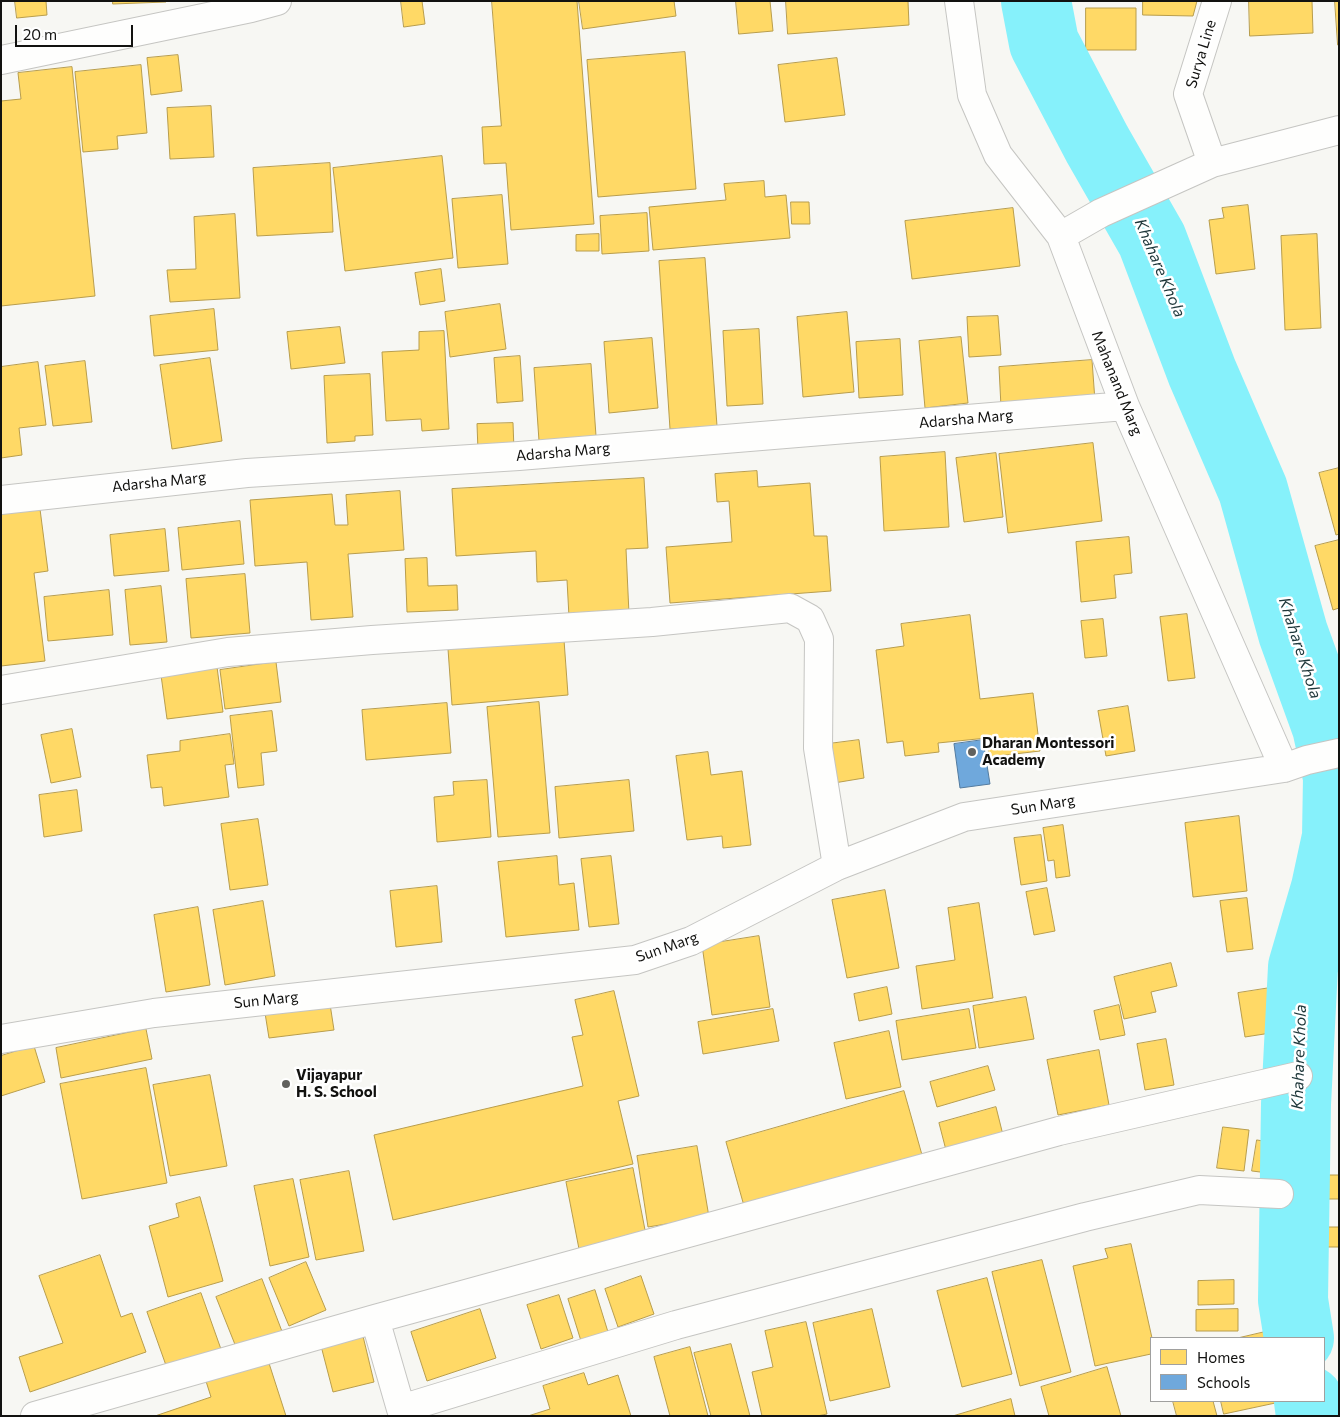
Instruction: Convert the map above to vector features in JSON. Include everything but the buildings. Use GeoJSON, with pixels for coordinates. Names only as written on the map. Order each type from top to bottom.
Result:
{"type":"FeatureCollection","features":[{"type":"Feature","properties":{"kind":"street","name":"Mahanand Marg"},"geometry":{"type":"LineString","coordinates":[[959,1],[972,94],[998,156],[1061,236],[1125,406],[1295,764]]}},
{"type":"Feature","properties":{"kind":"street","name":"Surya Line"},"geometry":{"type":"LineString","coordinates":[[1212,163],[1188,94],[1217,1]]}},
{"type":"Feature","properties":{"kind":"street"},"geometry":{"type":"LineString","coordinates":[[1,60],[260,4]]}},
{"type":"Feature","properties":{"kind":"street"},"geometry":{"type":"LineString","coordinates":[[1061,236],[1101,214],[1212,163],[1339,130]]}},
{"type":"Feature","properties":{"kind":"street","name":"Adarsha Marg"},"geometry":{"type":"LineString","coordinates":[[1,500],[247,473],[520,456],[1125,406]]}},
{"type":"Feature","properties":{"kind":"street"},"geometry":{"type":"LineString","coordinates":[[1,690],[228,652],[372,640],[652,622],[790,608],[810,619],[819,639],[818,748],[837,866]]}},
{"type":"Feature","properties":{"kind":"street","name":"Sun Marg"},"geometry":{"type":"LineString","coordinates":[[1,1039],[154,1013],[635,960],[691,941],[837,866],[964,817],[1295,764],[1339,753]]}},
{"type":"Feature","properties":{"kind":"street"},"geometry":{"type":"LineString","coordinates":[[34,1416],[375,1319],[1059,1131],[1298,1076]]}},
{"type":"Feature","properties":{"kind":"street"},"geometry":{"type":"LineString","coordinates":[[375,1319],[401,1409],[676,1325],[1085,1217],[1199,1190],[1279,1194]]}},
{"type":"Feature","properties":{"kind":"waterway","name":"Khahare Khola"},"geometry":{"type":"LineString","coordinates":[[1036,1],[1044,43],[1097,144],[1152,240],[1202,372],[1253,490],[1293,633],[1327,727],[1338,777],[1337,837],[1326,888],[1303,967],[1296,1104],[1293,1300],[1299,1337]]}},
{"type":"Feature","properties":{"kind":"waterway","name":"Khahare Khola"},"geometry":{"type":"LineString","coordinates":[[1309,1402],[1311,1416]]}},
{"type":"Feature","properties":{"kind":"place","name":"Dharan Montessori Academy"},"geometry":{"type":"Point","coordinates":[972,752]}},
{"type":"Feature","properties":{"kind":"place","name":"Vijayapur H. S. School"},"geometry":{"type":"Point","coordinates":[286,1084]}}]}
